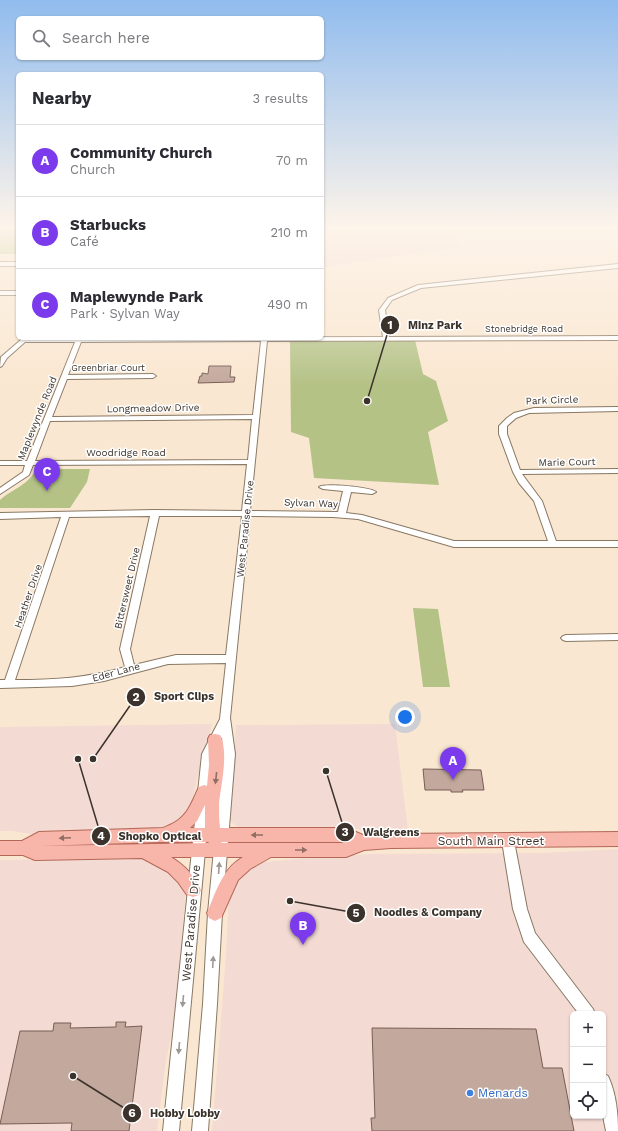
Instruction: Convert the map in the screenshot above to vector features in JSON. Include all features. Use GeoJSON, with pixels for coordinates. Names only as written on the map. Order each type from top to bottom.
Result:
{"type":"FeatureCollection","features":[{"type":"Feature","properties":{"kind":"main road"},"geometry":{"type":"LineString","coordinates":[[213,839],[211,825],[218,761],[215,739]]}},
{"type":"Feature","properties":{"kind":"main road"},"geometry":{"type":"LineString","coordinates":[[160,835],[183,828],[191,819],[204,790]]}},
{"type":"Feature","properties":{"kind":"main road","name":"South Main Street"},"geometry":{"type":"LineString","coordinates":[[24,848],[39,839],[160,835],[213,839],[346,835],[364,842],[618,839]]}},
{"type":"Feature","properties":{"kind":"main road","name":"South Main Street"},"geometry":{"type":"LineString","coordinates":[[0,848],[24,848],[36,853],[197,850],[213,839],[270,850],[346,850],[364,842]]}},
{"type":"Feature","properties":{"kind":"main road"},"geometry":{"type":"LineString","coordinates":[[215,913],[229,877],[238,868],[270,850]]}},
{"type":"Feature","properties":{"kind":"main road"},"geometry":{"type":"LineString","coordinates":[[143,852],[166,861],[179,870],[194,890]]}},
{"type":"Feature","properties":{"kind":"street"},"geometry":{"type":"LineString","coordinates":[[386,339],[382,310],[390,299],[409,289],[448,282],[482,279]]}},
{"type":"Feature","properties":{"kind":"street"},"geometry":{"type":"LineString","coordinates":[[0,293],[16,294]]}},
{"type":"Feature","properties":{"kind":"street","name":"Stonebridge Road"},"geometry":{"type":"LineString","coordinates":[[324,339],[618,338]]}},
{"type":"Feature","properties":{"kind":"street","name":"Stonebridge Road"},"geometry":{"type":"LineString","coordinates":[[0,365],[4,357],[23,340],[80,340]]}},
{"type":"Feature","properties":{"kind":"street","name":"Maplewynde Road"},"geometry":{"type":"LineString","coordinates":[[0,492],[26,473],[80,340]]}},
{"type":"Feature","properties":{"kind":"street","name":"West Paradise Drive"},"geometry":{"type":"LineString","coordinates":[[171,1131],[197,850],[213,839],[229,754],[225,718],[264,340]]}},
{"type":"Feature","properties":{"kind":"street","name":"Greenbriar Court"},"geometry":{"type":"LineString","coordinates":[[64,377],[153,376]]}},
{"type":"Feature","properties":{"kind":"street","name":"Park Circle"},"geometry":{"type":"LineString","coordinates":[[553,544],[538,501],[517,472],[503,434],[503,426],[514,415],[534,410],[618,409]]}},
{"type":"Feature","properties":{"kind":"street","name":"Longmeadow Drive"},"geometry":{"type":"LineString","coordinates":[[49,419],[256,416]]}},
{"type":"Feature","properties":{"kind":"street","name":"Woodridge Road"},"geometry":{"type":"LineString","coordinates":[[0,463],[252,462]]}},
{"type":"Feature","properties":{"kind":"street","name":"Marie Court"},"geometry":{"type":"LineString","coordinates":[[517,472],[618,471]]}},
{"type":"Feature","properties":{"kind":"street"},"geometry":{"type":"LineString","coordinates":[[324,487],[372,492]]}},
{"type":"Feature","properties":{"kind":"street"},"geometry":{"type":"LineString","coordinates":[[341,515],[348,489]]}},
{"type":"Feature","properties":{"kind":"street","name":"Sylvan Way"},"geometry":{"type":"LineString","coordinates":[[0,516],[155,513],[341,515],[359,517],[454,544],[618,544]]}},
{"type":"Feature","properties":{"kind":"street","name":"Bittersweet Drive"},"geometry":{"type":"LineString","coordinates":[[130,668],[125,650],[155,513]]}},
{"type":"Feature","properties":{"kind":"street","name":"Heather Drive"},"geometry":{"type":"LineString","coordinates":[[5,684],[66,515]]}},
{"type":"Feature","properties":{"kind":"street"},"geometry":{"type":"LineString","coordinates":[[566,638],[618,637]]}},
{"type":"Feature","properties":{"kind":"street","name":"Eder Lane"},"geometry":{"type":"LineString","coordinates":[[5,684],[66,683],[81,681],[105,677],[130,668],[170,660],[232,659]]}},
{"type":"Feature","properties":{"kind":"street","name":"West Paradise Drive"},"geometry":{"type":"LineString","coordinates":[[200,1131],[210,1012],[215,913],[213,839],[204,790],[208,754],[225,718]]}},
{"type":"Feature","properties":{"kind":"street"},"geometry":{"type":"LineString","coordinates":[[508,841],[520,909],[529,937],[586,1011]]}},
{"type":"Feature","properties":{"kind":"street"},"geometry":{"type":"LineString","coordinates":[[603,1083],[614,1131]]}},
{"type":"Feature","properties":{"kind":"shaded area"},"geometry":{"type":"Polygon","coordinates":[[[212,724],[190,809],[186,817],[168,829],[36,835],[12,831],[0,831],[0,727],[212,724]]]}},
{"type":"Feature","properties":{"kind":"shaded area"},"geometry":{"type":"Polygon","coordinates":[[[395,724],[408,831],[344,828],[247,829],[239,828],[230,821],[236,725],[395,724]]]}},
{"type":"Feature","properties":{"kind":"shaded area"},"geometry":{"type":"Polygon","coordinates":[[[618,849],[618,1131],[212,1131],[225,969],[229,896],[232,884],[256,863],[372,854],[542,853],[618,849]]]}},
{"type":"Feature","properties":{"kind":"shaded area"},"geometry":{"type":"Polygon","coordinates":[[[143,858],[158,861],[186,888],[176,1009],[165,1067],[157,1131],[0,1131],[0,860],[143,858]]]}},
{"type":"Feature","properties":{"kind":"green space"},"geometry":{"type":"Polygon","coordinates":[[[415,340],[423,374],[436,381],[448,421],[428,432],[439,485],[314,478],[309,438],[291,432],[290,341],[415,340]]]}},
{"type":"Feature","properties":{"kind":"green space"},"geometry":{"type":"Polygon","coordinates":[[[42,469],[90,469],[87,482],[70,508],[0,508],[0,500],[24,484],[35,471],[42,469]]]}},
{"type":"Feature","properties":{"kind":"green space"},"geometry":{"type":"Polygon","coordinates":[[[413,608],[438,609],[450,687],[423,687],[413,608]]]}},
{"type":"Feature","properties":{"kind":"building"},"geometry":{"type":"Polygon","coordinates":[[[209,366],[231,366],[230,377],[235,377],[234,382],[198,383],[202,373],[208,374],[209,366]]]}},
{"type":"Feature","properties":{"kind":"building"},"geometry":{"type":"Polygon","coordinates":[[[423,769],[481,770],[484,790],[462,790],[463,792],[451,792],[451,790],[425,790],[423,769]]]}},
{"type":"Feature","properties":{"kind":"building"},"geometry":{"type":"Polygon","coordinates":[[[116,1022],[126,1022],[125,1027],[142,1026],[129,1131],[71,1131],[72,1123],[0,1124],[20,1031],[53,1031],[54,1023],[71,1023],[70,1028],[116,1027],[116,1022]]]}},
{"type":"Feature","properties":{"kind":"building","name":"Menards"},"geometry":{"type":"Polygon","coordinates":[[[372,1028],[536,1029],[543,1068],[562,1068],[570,1110],[570,1119],[572,1119],[574,1131],[372,1131],[371,1118],[375,1118],[372,1028]]]}},
{"type":"Feature","properties":{"kind":"place","name":"Minz Park"},"geometry":{"type":"Point","coordinates":[367,401]}},
{"type":"Feature","properties":{"kind":"place","name":"Maplewynde Park"},"geometry":{"type":"Point","coordinates":[47,491]}},
{"type":"Feature","properties":{"kind":"place","name":"Shopko Optical"},"geometry":{"type":"Point","coordinates":[78,759]}},
{"type":"Feature","properties":{"kind":"place","name":"Sport Clips"},"geometry":{"type":"Point","coordinates":[93,759]}},
{"type":"Feature","properties":{"kind":"place","name":"Walgreens"},"geometry":{"type":"Point","coordinates":[326,771]}},
{"type":"Feature","properties":{"kind":"place","name":"Community Church"},"geometry":{"type":"Point","coordinates":[453,780]}},
{"type":"Feature","properties":{"kind":"place","name":"Noodles & Company"},"geometry":{"type":"Point","coordinates":[290,901]}},
{"type":"Feature","properties":{"kind":"place","name":"Starbucks"},"geometry":{"type":"Point","coordinates":[303,945]}},
{"type":"Feature","properties":{"kind":"place","name":"Hobby Lobby"},"geometry":{"type":"Point","coordinates":[73,1076]}},
{"type":"Feature","properties":{"kind":"place","name":"Menards"},"geometry":{"type":"Point","coordinates":[470,1093]}}]}
